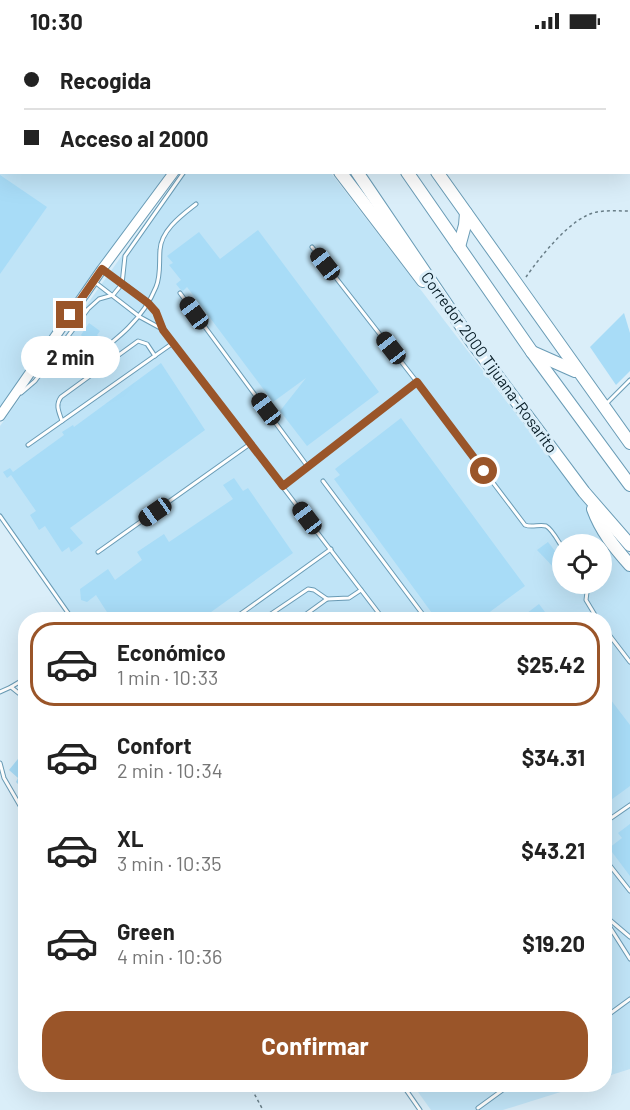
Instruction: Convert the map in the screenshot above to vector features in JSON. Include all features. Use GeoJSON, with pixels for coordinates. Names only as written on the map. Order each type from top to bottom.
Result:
{"type":"FeatureCollection","features":[{"type":"Feature","properties":{"kind":"highway"},"geometry":{"type":"LineString","coordinates":[[341,174],[390,240],[472,342]]}},
{"type":"Feature","properties":{"kind":"highway","name":"Corredor 2000 Tijuana-Rosarito"},"geometry":{"type":"LineString","coordinates":[[358,174],[472,342],[590,499],[630,545]]}},
{"type":"Feature","properties":{"kind":"highway"},"geometry":{"type":"LineString","coordinates":[[407,174],[532,352],[630,485]]}},
{"type":"Feature","properties":{"kind":"highway"},"geometry":{"type":"LineString","coordinates":[[438,174],[630,443]]}},
{"type":"Feature","properties":{"kind":"highway"},"geometry":{"type":"LineString","coordinates":[[459,247],[466,213]]}},
{"type":"Feature","properties":{"kind":"highway"},"geometry":{"type":"LineString","coordinates":[[532,352],[579,373]]}},
{"type":"Feature","properties":{"kind":"highway"},"geometry":{"type":"LineString","coordinates":[[590,499],[598,522],[612,545],[630,565]]}},
{"type":"Feature","properties":{"kind":"street"},"geometry":{"type":"LineString","coordinates":[[0,416],[102,269],[173,174]]}},
{"type":"Feature","properties":{"kind":"lane"},"geometry":{"type":"LineString","coordinates":[[10,402],[35,381],[88,309],[99,299],[113,296],[122,284],[125,256],[183,174]]}},
{"type":"Feature","properties":{"kind":"lane"},"geometry":{"type":"LineString","coordinates":[[80,367],[122,335],[140,317],[157,286],[161,267],[162,239],[181,216],[196,204]]}},
{"type":"Feature","properties":{"kind":"lane"},"geometry":{"type":"LineString","coordinates":[[312,247],[525,525],[531,528],[544,526],[553,534]]}},
{"type":"Feature","properties":{"kind":"lane"},"geometry":{"type":"LineString","coordinates":[[102,269],[148,303],[156,312],[163,330],[378,612]]}},
{"type":"Feature","properties":{"kind":"lane"},"geometry":{"type":"LineString","coordinates":[[93,282],[140,317],[163,330]]}},
{"type":"Feature","properties":{"kind":"lane"},"geometry":{"type":"LineString","coordinates":[[180,293],[308,467]]}},
{"type":"Feature","properties":{"kind":"lane"},"geometry":{"type":"LineString","coordinates":[[62,421],[57,402],[138,342],[147,344],[155,356]]}},
{"type":"Feature","properties":{"kind":"lane"},"geometry":{"type":"LineString","coordinates":[[27,445],[173,343]]}},
{"type":"Feature","properties":{"kind":"lane"},"geometry":{"type":"LineString","coordinates":[[603,406],[630,380]]}},
{"type":"Feature","properties":{"kind":"lane"},"geometry":{"type":"LineString","coordinates":[[283,486],[417,382]]}},
{"type":"Feature","properties":{"kind":"lane"},"geometry":{"type":"LineString","coordinates":[[98,552],[250,444]]}},
{"type":"Feature","properties":{"kind":"lane"},"geometry":{"type":"LineString","coordinates":[[323,481],[421,612]]}},
{"type":"Feature","properties":{"kind":"lane"},"geometry":{"type":"LineString","coordinates":[[0,516],[67,612]]}},
{"type":"Feature","properties":{"kind":"lane"},"geometry":{"type":"LineString","coordinates":[[243,612],[331,549]]}},
{"type":"Feature","properties":{"kind":"lane"},"geometry":{"type":"LineString","coordinates":[[274,612],[308,589],[314,590],[327,599]]}},
{"type":"Feature","properties":{"kind":"lane"},"geometry":{"type":"LineString","coordinates":[[309,612],[327,599],[349,598],[361,590]]}},
{"type":"Feature","properties":{"kind":"lane"},"geometry":{"type":"LineString","coordinates":[[587,594],[586,600],[593,612]]}},
{"type":"Feature","properties":{"kind":"lane"},"geometry":{"type":"LineString","coordinates":[[612,638],[630,662]]}},
{"type":"Feature","properties":{"kind":"lane"},"geometry":{"type":"LineString","coordinates":[[0,692],[18,683]]}},
{"type":"Feature","properties":{"kind":"lane"},"geometry":{"type":"LineString","coordinates":[[11,687],[18,693]]}},
{"type":"Feature","properties":{"kind":"lane"},"geometry":{"type":"LineString","coordinates":[[0,763],[4,778],[18,802]]}},
{"type":"Feature","properties":{"kind":"lane"},"geometry":{"type":"LineString","coordinates":[[612,817],[630,805]]}},
{"type":"Feature","properties":{"kind":"lane"},"geometry":{"type":"LineString","coordinates":[[612,868],[630,891]]}},
{"type":"Feature","properties":{"kind":"lane"},"geometry":{"type":"LineString","coordinates":[[612,923],[630,937]]}},
{"type":"Feature","properties":{"kind":"lane"},"geometry":{"type":"LineString","coordinates":[[612,930],[630,959]]}},
{"type":"Feature","properties":{"kind":"lane"},"geometry":{"type":"LineString","coordinates":[[612,1012],[630,999]]}},
{"type":"Feature","properties":{"kind":"lane"},"geometry":{"type":"LineString","coordinates":[[408,1092],[420,1110]]}},
{"type":"Feature","properties":{"kind":"lane"},"geometry":{"type":"LineString","coordinates":[[478,1108],[501,1092]]}},
{"type":"Feature","properties":{"kind":"path"},"geometry":{"type":"LineString","coordinates":[[518,286],[557,238],[588,215],[596,212],[630,211]]}},
{"type":"Feature","properties":{"kind":"path"},"geometry":{"type":"LineString","coordinates":[[253,1092],[263,1110]]}},
{"type":"Feature","properties":{"kind":"shaded area"},"geometry":{"type":"Polygon","coordinates":[[[0,174],[174,174],[0,415],[0,174]]]}},
{"type":"Feature","properties":{"kind":"shaded area"},"geometry":{"type":"Polygon","coordinates":[[[180,174],[332,174],[608,534],[552,534],[552,594],[612,594],[612,539],[630,562],[630,1069],[612,1075],[612,612],[69,612],[0,517],[0,426],[180,174]]]}},
{"type":"Feature","properties":{"kind":"shaded area"},"geometry":{"type":"Polygon","coordinates":[[[418,1092],[561,1092],[503,1110],[431,1110],[418,1092]]]}},
{"type":"Feature","properties":{"kind":"building"},"geometry":{"type":"Polygon","coordinates":[[[0,175],[47,207],[0,274],[0,175]]]}},
{"type":"Feature","properties":{"kind":"building"},"geometry":{"type":"Polygon","coordinates":[[[258,230],[379,392],[307,446],[280,411],[306,378],[273,402],[187,287],[183,291],[176,284],[181,280],[169,265],[173,263],[167,256],[199,232],[220,259],[258,230]]]}},
{"type":"Feature","properties":{"kind":"building"},"geometry":{"type":"Polygon","coordinates":[[[624,313],[630,333],[630,371],[616,385],[590,347],[624,313]]]}},
{"type":"Feature","properties":{"kind":"building"},"geometry":{"type":"Polygon","coordinates":[[[89,323],[100,331],[97,335],[101,338],[96,344],[93,341],[90,345],[82,340],[84,338],[81,335],[89,323]]]}},
{"type":"Feature","properties":{"kind":"building"},"geometry":{"type":"Polygon","coordinates":[[[161,363],[205,430],[70,528],[83,543],[71,552],[69,547],[62,552],[45,526],[39,530],[30,515],[36,511],[11,475],[7,478],[3,472],[10,468],[13,472],[64,435],[62,432],[73,425],[74,427],[161,363]]]}},
{"type":"Feature","properties":{"kind":"building"},"geometry":{"type":"Polygon","coordinates":[[[401,418],[525,586],[490,612],[431,612],[334,479],[340,475],[335,469],[401,418]]]}},
{"type":"Feature","properties":{"kind":"building"},"geometry":{"type":"Polygon","coordinates":[[[234,478],[243,491],[248,488],[293,553],[211,612],[107,612],[96,595],[87,602],[81,600],[80,589],[108,569],[115,580],[142,560],[137,552],[164,534],[169,542],[233,499],[223,485],[234,478]]]}},
{"type":"Feature","properties":{"kind":"building"},"geometry":{"type":"Polygon","coordinates":[[[548,542],[552,547],[552,566],[537,550],[548,542]]]}},
{"type":"Feature","properties":{"kind":"building"},"geometry":{"type":"Polygon","coordinates":[[[539,604],[545,612],[528,612],[539,604]]]}},
{"type":"Feature","properties":{"kind":"building"},"geometry":{"type":"Polygon","coordinates":[[[612,701],[630,725],[630,786],[612,799],[612,701]]]}},
{"type":"Feature","properties":{"kind":"building"},"geometry":{"type":"Polygon","coordinates":[[[18,759],[18,778],[9,770],[18,759]]]}},
{"type":"Feature","properties":{"kind":"building"},"geometry":{"type":"Polygon","coordinates":[[[630,824],[630,876],[612,852],[612,846],[622,838],[618,833],[630,824]]]}},
{"type":"Feature","properties":{"kind":"route"},"geometry":{"type":"LineString","coordinates":[[70,315],[102,269],[148,303],[156,312],[163,330],[283,486],[417,382],[484,471]]}}]}
